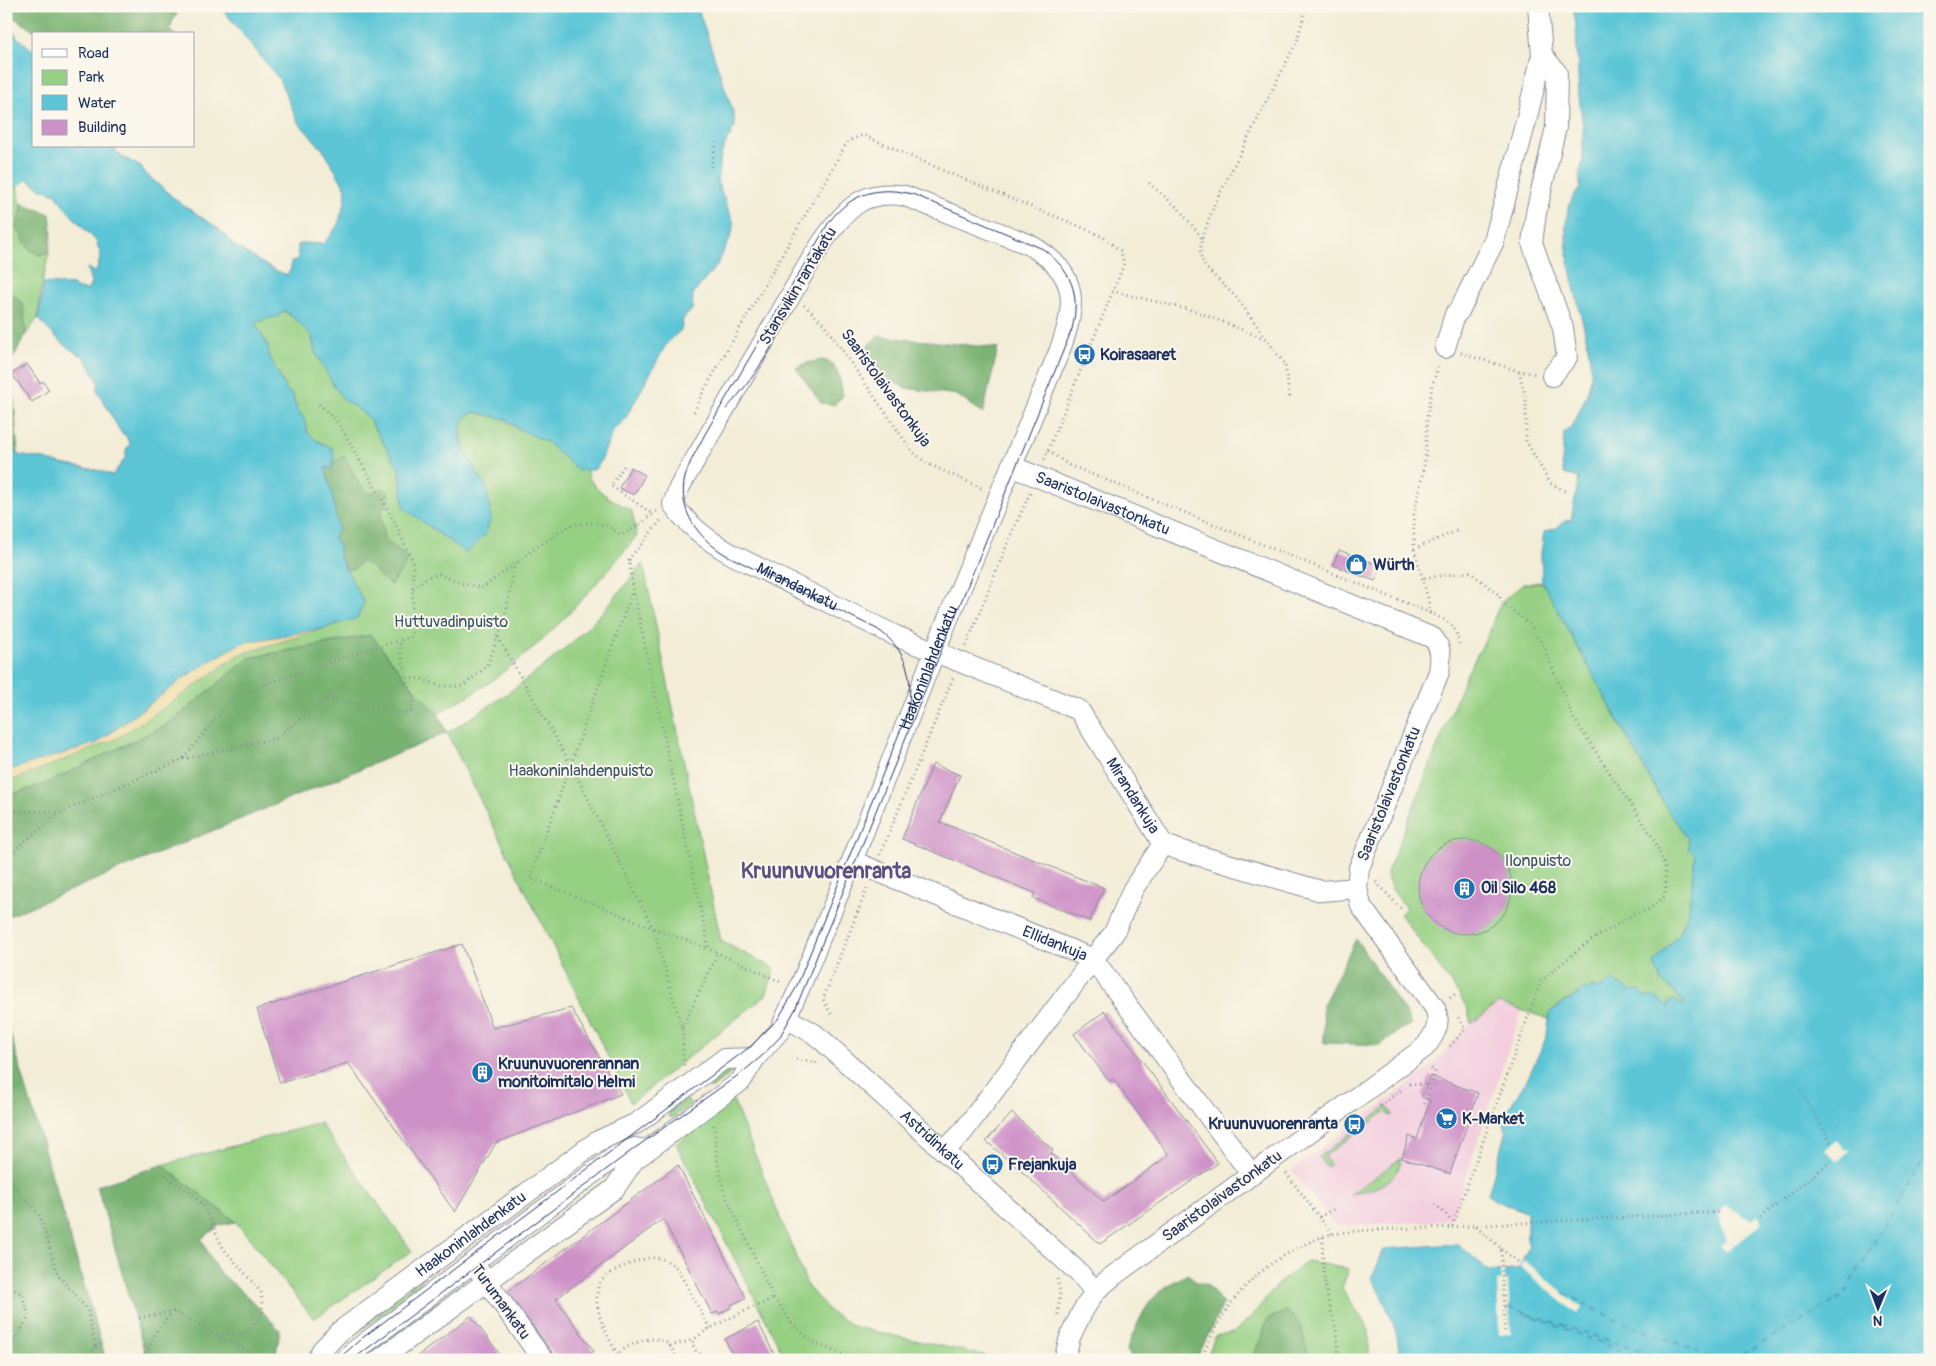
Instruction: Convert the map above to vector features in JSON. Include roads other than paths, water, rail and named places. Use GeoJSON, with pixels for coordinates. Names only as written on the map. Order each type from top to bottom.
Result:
{"type":"FeatureCollection","features":[{"type":"Feature","properties":{"kind":"street"},"geometry":{"type":"LineString","coordinates":[[1445,348],[1455,314],[1459,311],[1494,241],[1542,54],[1538,6]]}},
{"type":"Feature","properties":{"kind":"street"},"geometry":{"type":"LineString","coordinates":[[1542,54],[1557,73],[1556,127],[1536,213],[1532,243],[1563,328],[1567,357],[1552,376]]}},
{"type":"Feature","properties":{"kind":"street","name":"Stansvikin rantakatu"},"geometry":{"type":"LineString","coordinates":[[675,500],[682,482],[793,292],[842,216],[859,202],[881,194],[905,196],[1004,234],[1043,252],[1061,268]]}},
{"type":"Feature","properties":{"kind":"street","name":"Haakoninlahdenkatu"},"geometry":{"type":"LineString","coordinates":[[378,1360],[614,1189],[634,1160],[741,1081],[755,1058],[776,1035],[786,1018],[852,861],[934,652],[1059,352],[1071,317],[1071,297],[1061,268]]}},
{"type":"Feature","properties":{"kind":"street","name":"Saaristolaivastonkatu"},"geometry":{"type":"LineString","coordinates":[[1011,466],[1433,638],[1440,646],[1441,658],[1439,672],[1359,868],[1363,882],[1361,906],[1429,999],[1436,1012],[1438,1025],[1434,1035],[1424,1048],[1095,1291],[1070,1337],[1064,1360]]}},
{"type":"Feature","properties":{"kind":"street","name":"Mirandankatu"},"geometry":{"type":"LineString","coordinates":[[675,500],[682,518],[733,555],[934,652]]}},
{"type":"Feature","properties":{"kind":"street","name":"Mirandankuja"},"geometry":{"type":"LineString","coordinates":[[934,652],[1079,710],[1163,844],[1321,891],[1363,882]]}},
{"type":"Feature","properties":{"kind":"street"},"geometry":{"type":"LineString","coordinates":[[944,1151],[962,1133],[1114,933],[1133,889],[1163,844]]}},
{"type":"Feature","properties":{"kind":"street","name":"Ellidankuja"},"geometry":{"type":"LineString","coordinates":[[852,861],[1093,960],[1252,1175]]}},
{"type":"Feature","properties":{"kind":"street","name":"Astridinkatu"},"geometry":{"type":"LineString","coordinates":[[786,1018],[813,1033],[823,1041],[1079,1273],[1095,1291]]}},
{"type":"Feature","properties":{"kind":"street","name":"Haakoninlahdenkatu"},"geometry":{"type":"LineString","coordinates":[[317,1360],[322,1350],[339,1332],[592,1145],[638,1123],[724,1059],[755,1058]]}},
{"type":"Feature","properties":{"kind":"street","name":"Haakoninlahdenkatu"},"geometry":{"type":"LineString","coordinates":[[616,1156],[638,1123]]}},
{"type":"Feature","properties":{"kind":"street","name":"Haakoninlahdenkatu"},"geometry":{"type":"LineString","coordinates":[[345,1360],[353,1352],[616,1156],[635,1148],[647,1150]]}},
{"type":"Feature","properties":{"kind":"street","name":"Turumankatu"},"geometry":{"type":"LineString","coordinates":[[459,1244],[544,1360]]}},
{"type":"Feature","properties":{"kind":"water"},"geometry":{"type":"Polygon","coordinates":[[[220,6],[697,6],[734,115],[735,128],[730,132],[731,136],[727,140],[721,154],[717,181],[734,224],[731,236],[717,265],[693,294],[692,310],[683,319],[681,330],[667,343],[624,421],[614,429],[600,463],[594,470],[578,470],[547,442],[517,428],[506,419],[474,412],[465,417],[460,429],[462,447],[487,489],[491,519],[485,535],[466,553],[404,508],[400,470],[367,416],[343,399],[334,386],[315,351],[312,336],[284,310],[278,317],[255,323],[268,346],[269,355],[286,390],[293,395],[294,401],[305,422],[307,432],[316,440],[332,448],[334,456],[332,469],[325,467],[332,493],[338,529],[333,538],[339,546],[339,557],[364,603],[357,618],[325,628],[241,643],[195,670],[97,743],[6,771],[6,441],[18,455],[102,471],[112,476],[126,457],[126,450],[130,444],[125,434],[122,434],[97,391],[99,383],[84,356],[65,345],[38,318],[44,283],[72,285],[78,289],[88,290],[91,283],[87,268],[96,273],[101,255],[96,241],[66,209],[56,194],[42,189],[27,179],[6,195],[6,20],[18,38],[32,49],[32,148],[114,148],[121,156],[141,167],[147,175],[180,203],[219,229],[233,245],[272,269],[287,275],[291,269],[291,262],[298,259],[298,245],[304,243],[323,244],[331,235],[338,224],[345,203],[346,189],[324,151],[298,122],[279,79],[220,6]]]}},
{"type":"Feature","properties":{"kind":"water"},"geometry":{"type":"Polygon","coordinates":[[[1573,6],[1930,6],[1930,1360],[1398,1360],[1399,1350],[1395,1329],[1372,1278],[1384,1249],[1458,1244],[1489,1271],[1500,1272],[1518,1269],[1529,1247],[1527,1239],[1527,1213],[1497,1201],[1488,1195],[1506,1130],[1502,1120],[1529,1076],[1547,1036],[1550,1012],[1586,989],[1602,988],[1613,980],[1631,991],[1641,990],[1644,997],[1656,997],[1668,1007],[1669,1002],[1673,1000],[1684,1005],[1684,1000],[1679,999],[1670,987],[1661,982],[1654,963],[1678,935],[1689,909],[1695,855],[1689,849],[1688,838],[1668,811],[1542,582],[1541,553],[1544,532],[1556,528],[1565,521],[1571,520],[1579,478],[1564,474],[1562,464],[1564,433],[1578,416],[1590,384],[1591,376],[1590,355],[1567,251],[1566,227],[1570,205],[1580,188],[1580,172],[1583,162],[1583,126],[1573,6]]]}},
{"type":"Feature","properties":{"kind":"tram line"},"geometry":{"type":"LineString","coordinates":[[337,1360],[361,1339],[751,1046],[778,1019],[796,988],[905,719],[910,693],[907,669],[903,657],[896,647],[888,637],[877,629],[726,555],[707,541],[692,523],[684,501],[683,489],[689,466],[705,434],[829,222],[847,204],[857,198],[878,191],[902,192],[915,195],[1043,249],[1061,265],[1071,284],[1075,305],[1072,329],[795,1010],[779,1038],[744,1071],[635,1148],[352,1360]]}},
{"type":"Feature","properties":{"kind":"tram line"},"geometry":{"type":"LineString","coordinates":[[726,409],[751,379],[772,347],[797,294],[803,276]]}},
{"type":"Feature","properties":{"kind":"place","name":"Koirasaaret"},"geometry":{"type":"Point","coordinates":[1084,355]}},
{"type":"Feature","properties":{"kind":"place","name":"Würth"},"geometry":{"type":"Point","coordinates":[1357,565]}},
{"type":"Feature","properties":{"kind":"place","name":"Oil Silo 468"},"geometry":{"type":"Point","coordinates":[1465,888]}},
{"type":"Feature","properties":{"kind":"place","name":"Kruunuvuorenrannan monitoimitalo Helmi"},"geometry":{"type":"Point","coordinates":[482,1073]}},
{"type":"Feature","properties":{"kind":"place","name":"K-Market"},"geometry":{"type":"Point","coordinates":[1446,1119]}},
{"type":"Feature","properties":{"kind":"place","name":"Kruunuvuorenranta"},"geometry":{"type":"Point","coordinates":[1354,1124]}},
{"type":"Feature","properties":{"kind":"place","name":"Frejankuja"},"geometry":{"type":"Point","coordinates":[992,1165]}},
{"type":"Feature","properties":{"kind":"district","name":"Kruunuvuorenranta"},"geometry":{"type":"Point","coordinates":[826,871]}},
{"type":"Feature","properties":{"kind":"park label","name":"Huttuvadinpuisto"},"geometry":{"type":"Point","coordinates":[451,622]}},
{"type":"Feature","properties":{"kind":"park label","name":"Haakoninlahdenpuisto"},"geometry":{"type":"Point","coordinates":[581,771]}},
{"type":"Feature","properties":{"kind":"park label","name":"Ilonpuisto"},"geometry":{"type":"Point","coordinates":[1538,861]}}]}
